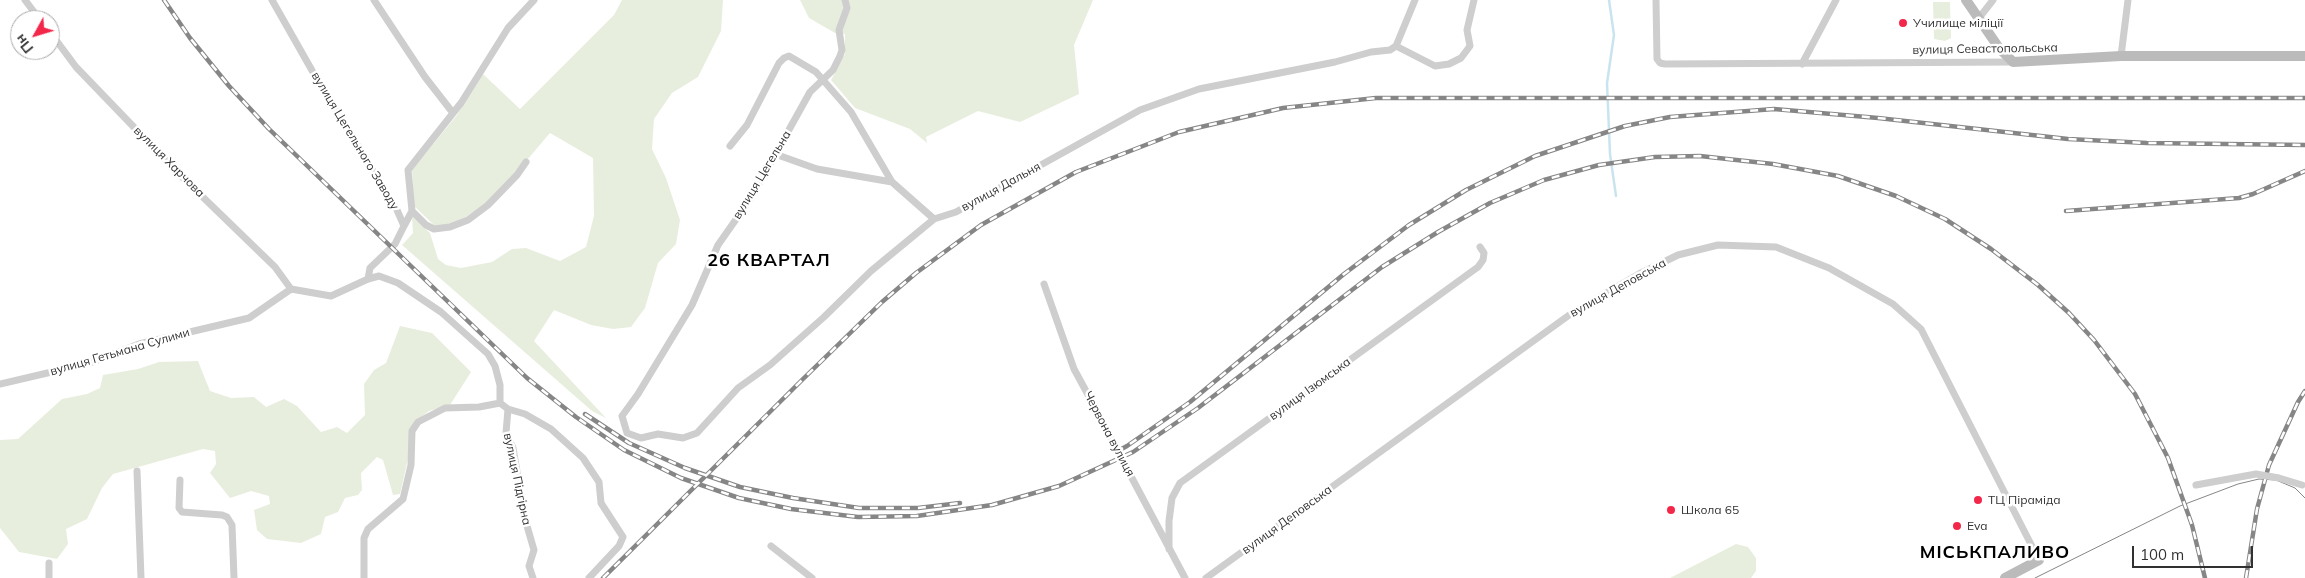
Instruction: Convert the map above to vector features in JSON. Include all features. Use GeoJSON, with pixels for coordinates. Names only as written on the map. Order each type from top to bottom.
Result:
{"type":"FeatureCollection","features":[{"type":"Feature","properties":{"kind":"street","name":"вулиця Цегельного Заводу"},"geometry":{"type":"LineString","coordinates":[[272,0],[318,81],[397,210],[404,226]]}},
{"type":"Feature","properties":{"kind":"street"},"geometry":{"type":"LineString","coordinates":[[374,0],[425,77],[453,113]]}},
{"type":"Feature","properties":{"kind":"street"},"geometry":{"type":"LineString","coordinates":[[368,279],[370,268],[395,244],[412,211],[408,170],[453,113],[508,28],[534,0]]}},
{"type":"Feature","properties":{"kind":"street","name":"вулиця Цегельна"},"geometry":{"type":"LineString","coordinates":[[624,428],[622,416],[638,394],[692,305],[718,245],[751,198],[810,92],[833,70],[842,50],[839,30],[847,8],[845,0]]}},
{"type":"Feature","properties":{"kind":"street"},"geometry":{"type":"LineString","coordinates":[[1415,0],[1396,46],[1435,66],[1448,64],[1460,58],[1470,46],[1467,30],[1474,0]]}},
{"type":"Feature","properties":{"kind":"street","name":"вулиця Севастопольська"},"geometry":{"type":"LineString","coordinates":[[1656,0],[1657,59],[1660,63],[1665,64],[2013,62],[2121,56],[2305,56]]}},
{"type":"Feature","properties":{"kind":"street"},"geometry":{"type":"LineString","coordinates":[[1802,64],[1836,0]]}},
{"type":"Feature","properties":{"kind":"street"},"geometry":{"type":"LineString","coordinates":[[1966,0],[1999,48],[2013,62]]}},
{"type":"Feature","properties":{"kind":"street"},"geometry":{"type":"LineString","coordinates":[[1979,18],[1994,0]]}},
{"type":"Feature","properties":{"kind":"street"},"geometry":{"type":"LineString","coordinates":[[2121,56],[2128,0]]}},
{"type":"Feature","properties":{"kind":"street","name":"вулиця Харчова"},"geometry":{"type":"LineString","coordinates":[[60,45],[76,67],[178,174],[275,267],[291,289]]}},
{"type":"Feature","properties":{"kind":"street","name":"вулиця Дальня"},"geometry":{"type":"LineString","coordinates":[[624,428],[626,433],[641,438],[658,434],[683,438],[696,433],[738,388],[770,365],[824,317],[871,271],[934,219],[956,212],[1140,110],[1199,89],[1334,62],[1371,52],[1390,50],[1396,46]]}},
{"type":"Feature","properties":{"kind":"street"},"geometry":{"type":"LineString","coordinates":[[730,146],[741,134],[784,58],[789,56],[809,67],[824,80],[851,112],[892,182],[934,219]]}},
{"type":"Feature","properties":{"kind":"street"},"geometry":{"type":"LineString","coordinates":[[775,154],[817,169],[892,182]]}},
{"type":"Feature","properties":{"kind":"street"},"geometry":{"type":"LineString","coordinates":[[412,211],[434,230],[450,227],[468,220],[488,205],[517,175],[526,162]]}},
{"type":"Feature","properties":{"kind":"street","name":"вулиця Деповська"},"geometry":{"type":"LineString","coordinates":[[1206,578],[1572,313],[1639,274],[1678,255],[1718,245],[1776,247],[1829,268],[1893,304],[1920,329],[2039,560]]}},
{"type":"Feature","properties":{"kind":"street","name":"вулиця Ізюмська"},"geometry":{"type":"LineString","coordinates":[[1169,549],[1168,521],[1172,498],[1180,483],[1478,267],[1483,260],[1484,253],[1480,247]]}},
{"type":"Feature","properties":{"kind":"street"},"geometry":{"type":"LineString","coordinates":[[291,289],[331,296],[379,276],[406,288],[441,312],[488,354],[495,366],[500,385],[500,403]]}},
{"type":"Feature","properties":{"kind":"street","name":"Червона вулиця"},"geometry":{"type":"LineString","coordinates":[[1044,284],[1074,369],[1186,578]]}},
{"type":"Feature","properties":{"kind":"street","name":"вулиця Гетьмана Сулими"},"geometry":{"type":"LineString","coordinates":[[0,384],[90,363],[139,344],[249,318],[291,289]]}},
{"type":"Feature","properties":{"kind":"street"},"geometry":{"type":"LineString","coordinates":[[364,578],[364,538],[368,530],[403,499],[411,465],[412,431],[418,422],[445,408],[479,407],[500,403],[508,409],[525,414],[551,429],[583,458],[599,482],[601,503],[623,537],[619,546],[589,578]]}},
{"type":"Feature","properties":{"kind":"street","name":"вулиця Підгірна"},"geometry":{"type":"LineString","coordinates":[[508,409],[506,433],[513,448],[525,519],[534,550],[529,566],[533,578]]}},
{"type":"Feature","properties":{"kind":"street"},"geometry":{"type":"LineString","coordinates":[[137,471],[141,578]]}},
{"type":"Feature","properties":{"kind":"street"},"geometry":{"type":"LineString","coordinates":[[2196,486],[2256,474],[2302,485]]}},
{"type":"Feature","properties":{"kind":"street"},"geometry":{"type":"LineString","coordinates":[[180,480],[179,508],[182,512],[227,517],[232,525],[234,578]]}},
{"type":"Feature","properties":{"kind":"street"},"geometry":{"type":"LineString","coordinates":[[770,546],[812,578]]}},
{"type":"Feature","properties":{"kind":"street"},"geometry":{"type":"LineString","coordinates":[[2005,578],[2039,560]]}},
{"type":"Feature","properties":{"kind":"street"},"geometry":{"type":"LineString","coordinates":[[49,563],[49,578]]}},
{"type":"Feature","properties":{"kind":"green space"},"geometry":{"type":"Polygon","coordinates":[[[622,0],[723,0],[721,31],[698,77],[672,93],[654,119],[652,149],[666,178],[680,220],[676,244],[658,263],[645,308],[631,327],[613,329],[591,325],[554,310],[534,341],[606,418],[592,411],[402,245],[413,233],[412,216],[430,233],[438,259],[446,265],[461,268],[492,262],[512,249],[526,248],[560,261],[586,247],[594,216],[593,158],[550,133],[516,173],[487,202],[466,217],[450,224],[435,226],[414,206],[412,170],[457,115],[483,74],[520,109],[614,15],[622,0]]]}},
{"type":"Feature","properties":{"kind":"green space"},"geometry":{"type":"Polygon","coordinates":[[[800,0],[1093,0],[1074,45],[1079,94],[1020,122],[978,111],[926,137],[927,143],[910,129],[855,108],[831,80],[845,54],[845,34],[835,33],[809,18],[800,0]]]}},
{"type":"Feature","properties":{"kind":"green space"},"geometry":{"type":"Polygon","coordinates":[[[1933,2],[1950,2],[1951,38],[1945,41],[1934,39],[1933,2]]]}},
{"type":"Feature","properties":{"kind":"green space"},"geometry":{"type":"Polygon","coordinates":[[[400,326],[432,333],[471,372],[450,405],[429,411],[417,420],[400,494],[393,495],[383,460],[377,457],[361,473],[362,490],[358,495],[345,498],[338,512],[325,517],[321,534],[301,543],[267,539],[257,530],[254,510],[270,504],[269,496],[251,491],[230,498],[210,473],[216,464],[215,451],[203,449],[113,474],[102,488],[87,519],[66,529],[68,544],[57,559],[19,552],[0,528],[0,440],[18,439],[62,399],[87,394],[100,388],[103,375],[138,369],[159,362],[198,361],[210,391],[231,398],[254,397],[266,407],[284,399],[297,406],[321,432],[337,427],[347,433],[365,415],[364,384],[374,370],[386,363],[400,326]]]}},
{"type":"Feature","properties":{"kind":"green space"},"geometry":{"type":"Polygon","coordinates":[[[1736,544],[1748,547],[1756,558],[1756,571],[1751,578],[1670,578],[1736,544]]]}},
{"type":"Feature","properties":{"kind":"waterway"},"geometry":{"type":"LineString","coordinates":[[1609,0],[1614,35],[1607,83],[1610,154],[1616,196]]}},
{"type":"Feature","properties":{"kind":"tram line"},"geometry":{"type":"LineString","coordinates":[[2035,578],[2180,506],[2238,484],[2259,479],[2276,480],[2295,488],[2305,498]]}},
{"type":"Feature","properties":{"kind":"railway"},"geometry":{"type":"LineString","coordinates":[[164,0],[190,38],[229,86],[269,129],[527,378],[576,417],[624,450],[681,478],[739,498],[791,509],[858,517],[917,516],[992,505],[1059,486],[1133,452],[1198,408],[1382,267],[1438,232],[1490,203],[1544,180],[1599,165],[1655,157],[1700,156],[1773,164],[1838,176],[1896,196],[1945,219],[1991,249],[2038,285],[2069,313],[2094,340],[2135,394],[2168,458],[2192,525],[2205,578]]}},
{"type":"Feature","properties":{"kind":"railway"},"geometry":{"type":"LineString","coordinates":[[603,578],[882,302],[916,273],[981,225],[1076,172],[1179,132],[1283,108],[1376,98],[2305,98]]}},
{"type":"Feature","properties":{"kind":"railway"},"geometry":{"type":"LineString","coordinates":[[1116,452],[1190,402],[1344,274],[1409,225],[1466,190],[1535,156],[1625,126],[1670,117],[1774,109],[1878,118],[2068,139],[2147,143],[2305,145]]}},
{"type":"Feature","properties":{"kind":"railway"},"geometry":{"type":"LineString","coordinates":[[2066,211],[2239,198],[2253,194],[2305,171]]}},
{"type":"Feature","properties":{"kind":"railway"},"geometry":{"type":"LineString","coordinates":[[2246,578],[2257,509],[2269,465],[2305,391]]}},
{"type":"Feature","properties":{"kind":"railway"},"geometry":{"type":"LineString","coordinates":[[585,414],[629,443],[685,468],[740,487],[793,498],[859,508],[918,508],[960,503]]}},
{"type":"Feature","properties":{"kind":"place","name":"Училище міліції"},"geometry":{"type":"Point","coordinates":[1903,23]}},
{"type":"Feature","properties":{"kind":"place","name":"ТЦ Піраміда"},"geometry":{"type":"Point","coordinates":[1978,500]}},
{"type":"Feature","properties":{"kind":"place","name":"Школа 65"},"geometry":{"type":"Point","coordinates":[1671,510]}},
{"type":"Feature","properties":{"kind":"place","name":"Eva"},"geometry":{"type":"Point","coordinates":[1957,526]}},
{"type":"Feature","properties":{"kind":"district","name":"26 КВАРТАЛ"},"geometry":{"type":"Point","coordinates":[769,261]}},
{"type":"Feature","properties":{"kind":"district","name":"МІСЬКПАЛИВО"},"geometry":{"type":"Point","coordinates":[1995,553]}}]}
